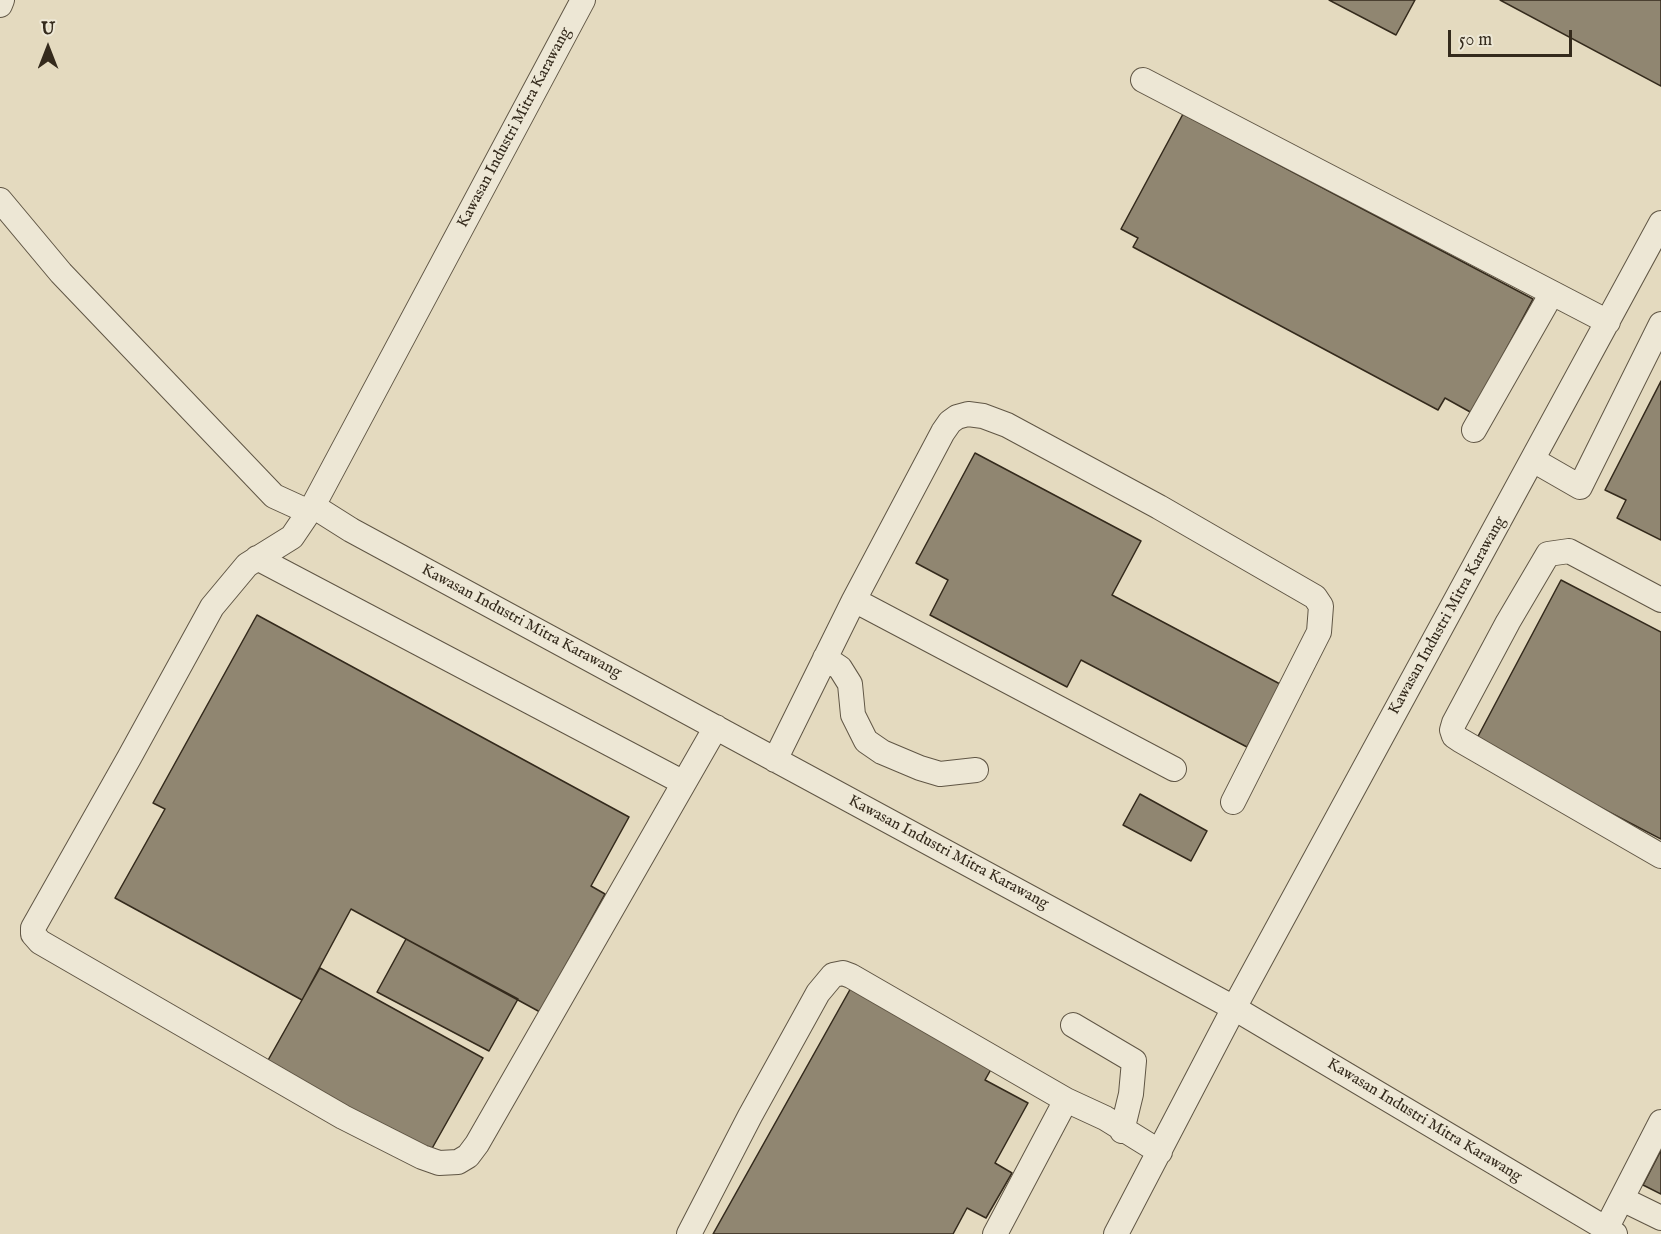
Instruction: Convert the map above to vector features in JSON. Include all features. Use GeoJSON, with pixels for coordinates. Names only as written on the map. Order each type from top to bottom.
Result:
{"type":"FeatureCollection","features":[{"type":"Feature","properties":{"kind":"street"},"geometry":{"type":"LineString","coordinates":[[0,5],[2,0]]}},
{"type":"Feature","properties":{"kind":"street","name":"Kawasan Industri Mitra Karawang"},"geometry":{"type":"LineString","coordinates":[[583,0],[311,509],[1234,1008],[1611,1232]]}},
{"type":"Feature","properties":{"kind":"street"},"geometry":{"type":"LineString","coordinates":[[1143,80],[1608,322]]}},
{"type":"Feature","properties":{"kind":"street"},"geometry":{"type":"LineString","coordinates":[[0,200],[61,273],[274,496],[311,509],[291,537],[247,565],[232,580],[212,607],[32,932],[40,942],[343,1117],[422,1157],[439,1163],[458,1162],[468,1156],[477,1144],[716,727]]}},
{"type":"Feature","properties":{"kind":"street","name":"Kawasan Industri Mitra Karawang"},"geometry":{"type":"LineString","coordinates":[[1116,1234],[1234,1008],[1661,223]]}},
{"type":"Feature","properties":{"kind":"street"},"geometry":{"type":"LineString","coordinates":[[1473,430],[1552,293]]}},
{"type":"Feature","properties":{"kind":"street"},"geometry":{"type":"LineString","coordinates":[[1533,460],[1580,487],[1661,324]]}},
{"type":"Feature","properties":{"kind":"street"},"geometry":{"type":"LineString","coordinates":[[775,760],[854,600],[943,432],[950,422],[968,414],[983,416],[1007,425],[1159,507],[1315,597],[1321,606],[1319,632],[1233,802]]}},
{"type":"Feature","properties":{"kind":"street"},"geometry":{"type":"LineString","coordinates":[[1661,600],[1569,551],[1548,554],[1508,622],[1452,730],[1454,736],[1460,740],[1661,856]]}},
{"type":"Feature","properties":{"kind":"street"},"geometry":{"type":"LineString","coordinates":[[257,558],[684,783]]}},
{"type":"Feature","properties":{"kind":"street"},"geometry":{"type":"LineString","coordinates":[[854,600],[1174,769]]}},
{"type":"Feature","properties":{"kind":"street"},"geometry":{"type":"LineString","coordinates":[[825,658],[840,668],[850,684],[853,715],[866,741],[882,752],[940,774],[976,770]]}},
{"type":"Feature","properties":{"kind":"street"},"geometry":{"type":"LineString","coordinates":[[689,1234],[750,1116],[818,993],[833,975],[843,973],[1066,1101],[1105,1118],[1122,1131],[1160,1152]]}},
{"type":"Feature","properties":{"kind":"street"},"geometry":{"type":"LineString","coordinates":[[1073,1025],[1134,1061],[1131,1094],[1122,1131]]}},
{"type":"Feature","properties":{"kind":"street"},"geometry":{"type":"LineString","coordinates":[[995,1234],[1066,1101]]}},
{"type":"Feature","properties":{"kind":"street"},"geometry":{"type":"LineString","coordinates":[[1611,1232],[1622,1199],[1661,1122]]}},
{"type":"Feature","properties":{"kind":"street"},"geometry":{"type":"LineString","coordinates":[[1622,1199],[1661,1218]]}},
{"type":"Feature","properties":{"kind":"building"},"geometry":{"type":"Polygon","coordinates":[[[1329,0],[1415,0],[1396,35],[1329,0]]]}},
{"type":"Feature","properties":{"kind":"building"},"geometry":{"type":"Polygon","coordinates":[[[1500,0],[1661,0],[1661,86],[1500,0]]]}},
{"type":"Feature","properties":{"kind":"building"},"geometry":{"type":"Polygon","coordinates":[[[1183,114],[1533,299],[1472,413],[1445,398],[1438,410],[1133,247],[1138,238],[1121,229],[1183,114]]]}},
{"type":"Feature","properties":{"kind":"building"},"geometry":{"type":"Polygon","coordinates":[[[1661,381],[1661,540],[1617,518],[1626,500],[1605,490],[1661,381]]]}},
{"type":"Feature","properties":{"kind":"building"},"geometry":{"type":"Polygon","coordinates":[[[975,453],[1141,541],[1112,595],[1280,684],[1247,747],[1081,660],[1067,687],[930,615],[948,580],[916,563],[975,453]]]}},
{"type":"Feature","properties":{"kind":"building"},"geometry":{"type":"Polygon","coordinates":[[[1561,580],[1661,632],[1661,839],[1475,742],[1561,580]]]}},
{"type":"Feature","properties":{"kind":"building"},"geometry":{"type":"Polygon","coordinates":[[[257,615],[629,817],[591,886],[605,894],[540,1012],[351,909],[302,1000],[115,898],[165,809],[153,803],[257,615]]]}},
{"type":"Feature","properties":{"kind":"building"},"geometry":{"type":"Polygon","coordinates":[[[1140,794],[1207,831],[1191,861],[1123,825],[1140,794]]]}},
{"type":"Feature","properties":{"kind":"building"},"geometry":{"type":"Polygon","coordinates":[[[406,939],[518,999],[489,1051],[377,992],[406,939]]]}},
{"type":"Feature","properties":{"kind":"building"},"geometry":{"type":"Polygon","coordinates":[[[320,968],[483,1058],[430,1152],[267,1062],[320,968]]]}},
{"type":"Feature","properties":{"kind":"building"},"geometry":{"type":"Polygon","coordinates":[[[852,986],[994,1064],[985,1080],[1028,1103],[995,1163],[1012,1173],[986,1218],[967,1208],[953,1234],[713,1234],[852,986]]]}},
{"type":"Feature","properties":{"kind":"building"},"geometry":{"type":"Polygon","coordinates":[[[1661,1150],[1661,1194],[1643,1185],[1661,1150]]]}}]}
